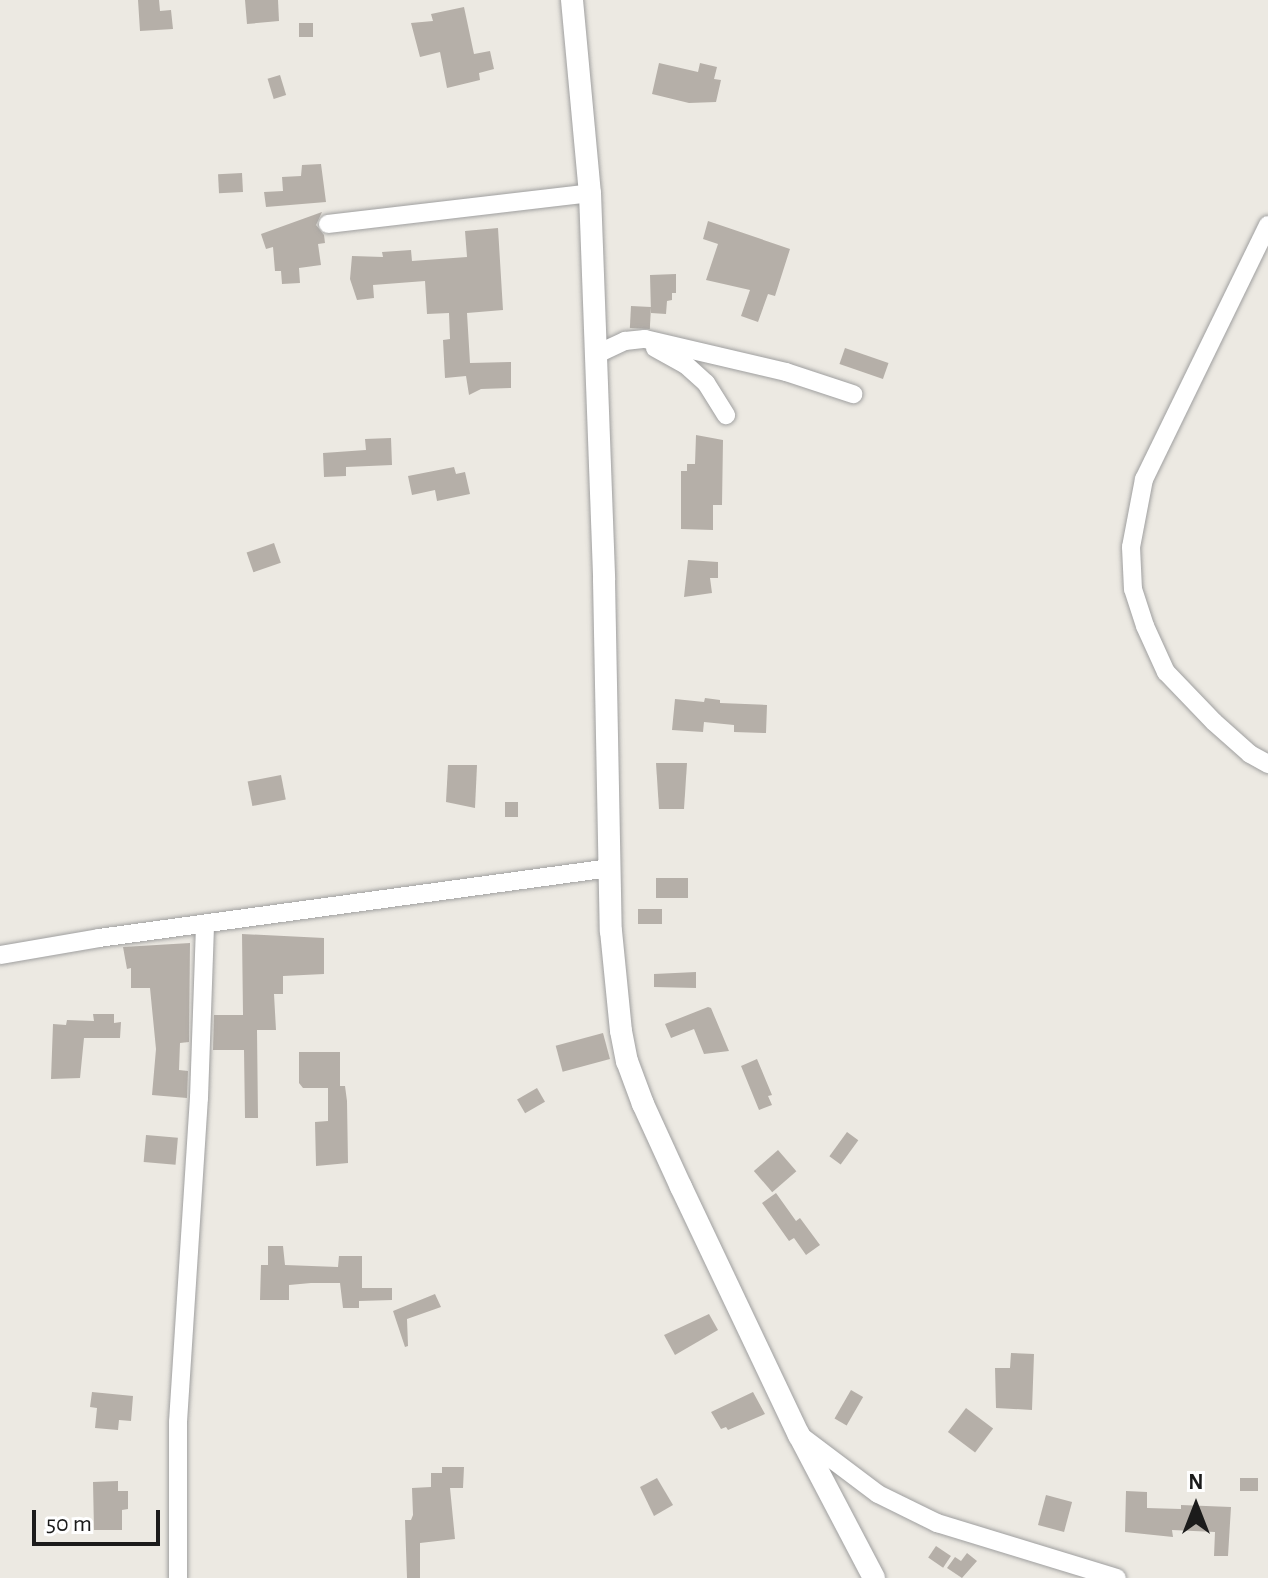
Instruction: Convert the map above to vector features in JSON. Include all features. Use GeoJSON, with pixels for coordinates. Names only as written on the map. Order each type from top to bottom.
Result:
{"type":"FeatureCollection","features":[{"type":"Feature","properties":{"kind":"street"},"geometry":{"type":"LineString","coordinates":[[572,0],[590,193],[615,985],[627,1061],[681,1187],[799,1435],[874,1578]]}},
{"type":"Feature","properties":{"kind":"street"},"geometry":{"type":"LineString","coordinates":[[328,224],[590,193]]}},
{"type":"Feature","properties":{"kind":"street"},"geometry":{"type":"LineString","coordinates":[[1268,225],[1144,479],[1131,547],[1133,589],[1145,626],[1166,672],[1214,722],[1250,754],[1268,764]]}},
{"type":"Feature","properties":{"kind":"street"},"geometry":{"type":"LineString","coordinates":[[597,354],[625,341],[645,339],[755,365],[853,394]]}},
{"type":"Feature","properties":{"kind":"street"},"geometry":{"type":"LineString","coordinates":[[625,341],[646,344],[686,365],[706,383],[726,415]]}},
{"type":"Feature","properties":{"kind":"street"},"geometry":{"type":"LineString","coordinates":[[0,955],[610,868]]}},
{"type":"Feature","properties":{"kind":"street"},"geometry":{"type":"LineString","coordinates":[[178,1578],[178,1422],[199,1098],[205,924]]}},
{"type":"Feature","properties":{"kind":"street"},"geometry":{"type":"LineString","coordinates":[[799,1435],[878,1494],[937,1523],[1117,1578]]}},
{"type":"Feature","properties":{"kind":"building"},"geometry":{"type":"Polygon","coordinates":[[[138,0],[159,0],[160,11],[171,10],[173,29],[140,31],[138,0]]]}},
{"type":"Feature","properties":{"kind":"building"},"geometry":{"type":"Polygon","coordinates":[[[245,0],[278,0],[279,21],[247,24],[245,0]]]}},
{"type":"Feature","properties":{"kind":"building"},"geometry":{"type":"Polygon","coordinates":[[[464,7],[474,54],[490,51],[494,69],[479,73],[480,80],[447,88],[440,52],[420,57],[411,23],[433,21],[431,14],[464,7]]]}},
{"type":"Feature","properties":{"kind":"building"},"geometry":{"type":"Polygon","coordinates":[[[299,23],[313,23],[313,37],[299,37],[299,23]]]}},
{"type":"Feature","properties":{"kind":"building"},"geometry":{"type":"Polygon","coordinates":[[[659,63],[698,72],[700,63],[717,67],[714,79],[721,80],[716,102],[689,103],[652,94],[659,63]]]}},
{"type":"Feature","properties":{"kind":"building"},"geometry":{"type":"Polygon","coordinates":[[[280,75],[286,95],[274,99],[268,79],[280,75]]]}},
{"type":"Feature","properties":{"kind":"building"},"geometry":{"type":"Polygon","coordinates":[[[321,164],[326,202],[266,207],[264,192],[283,191],[282,177],[301,176],[302,165],[321,164]]]}},
{"type":"Feature","properties":{"kind":"building"},"geometry":{"type":"Polygon","coordinates":[[[242,173],[243,192],[219,193],[218,174],[242,173]]]}},
{"type":"Feature","properties":{"kind":"building"},"geometry":{"type":"Polygon","coordinates":[[[322,212],[316,225],[324,235],[325,243],[318,244],[321,265],[299,268],[300,283],[282,284],[281,271],[275,271],[273,247],[266,249],[261,234],[322,212]]]}},
{"type":"Feature","properties":{"kind":"building"},"geometry":{"type":"Polygon","coordinates":[[[708,221],[790,249],[775,296],[768,294],[758,322],[741,316],[750,290],[706,280],[718,244],[703,239],[708,221]]]}},
{"type":"Feature","properties":{"kind":"building"},"geometry":{"type":"Polygon","coordinates":[[[498,228],[503,310],[467,313],[470,363],[511,362],[511,388],[481,389],[469,395],[466,376],[445,378],[443,340],[450,339],[449,313],[427,314],[425,281],[373,285],[374,298],[357,300],[350,279],[352,256],[383,257],[382,252],[411,250],[412,261],[467,257],[465,231],[498,228]]]}},
{"type":"Feature","properties":{"kind":"building"},"geometry":{"type":"Polygon","coordinates":[[[676,274],[676,293],[672,293],[672,300],[667,301],[666,314],[651,313],[650,275],[676,274]]]}},
{"type":"Feature","properties":{"kind":"building"},"geometry":{"type":"Polygon","coordinates":[[[631,306],[651,307],[650,329],[630,328],[631,306]]]}},
{"type":"Feature","properties":{"kind":"building"},"geometry":{"type":"Polygon","coordinates":[[[845,348],[888,363],[883,379],[839,364],[845,348]]]}},
{"type":"Feature","properties":{"kind":"building"},"geometry":{"type":"Polygon","coordinates":[[[696,435],[723,440],[722,505],[713,505],[713,530],[681,529],[681,471],[687,471],[687,464],[695,464],[696,435]]]}},
{"type":"Feature","properties":{"kind":"building"},"geometry":{"type":"Polygon","coordinates":[[[391,438],[392,465],[346,467],[346,476],[324,477],[323,453],[366,450],[365,439],[391,438]]]}},
{"type":"Feature","properties":{"kind":"building"},"geometry":{"type":"Polygon","coordinates":[[[454,467],[456,474],[465,472],[470,494],[437,501],[435,490],[412,495],[408,476],[454,467]]]}},
{"type":"Feature","properties":{"kind":"building"},"geometry":{"type":"Polygon","coordinates":[[[274,543],[281,563],[253,572],[247,552],[274,543]]]}},
{"type":"Feature","properties":{"kind":"building"},"geometry":{"type":"Polygon","coordinates":[[[688,560],[718,562],[718,578],[710,578],[712,593],[684,597],[688,560]]]}},
{"type":"Feature","properties":{"kind":"building"},"geometry":{"type":"Polygon","coordinates":[[[705,698],[720,700],[720,703],[767,705],[766,733],[734,732],[734,725],[704,722],[703,732],[672,730],[675,699],[704,702],[705,698]]]}},
{"type":"Feature","properties":{"kind":"building"},"geometry":{"type":"Polygon","coordinates":[[[656,763],[687,763],[684,809],[659,809],[656,763]]]}},
{"type":"Feature","properties":{"kind":"building"},"geometry":{"type":"Polygon","coordinates":[[[448,765],[477,765],[475,808],[446,802],[448,765]]]}},
{"type":"Feature","properties":{"kind":"building"},"geometry":{"type":"Polygon","coordinates":[[[281,775],[286,800],[252,806],[248,781],[281,775]]]}},
{"type":"Feature","properties":{"kind":"building"},"geometry":{"type":"Polygon","coordinates":[[[505,802],[518,802],[518,817],[505,817],[505,802]]]}},
{"type":"Feature","properties":{"kind":"building"},"geometry":{"type":"Polygon","coordinates":[[[656,878],[688,878],[688,898],[656,898],[656,878]]]}},
{"type":"Feature","properties":{"kind":"building"},"geometry":{"type":"Polygon","coordinates":[[[638,909],[662,909],[662,924],[638,924],[638,909]]]}},
{"type":"Feature","properties":{"kind":"building"},"geometry":{"type":"Polygon","coordinates":[[[242,934],[324,938],[324,974],[283,976],[283,994],[274,994],[276,1030],[257,1030],[258,1118],[245,1118],[244,1050],[213,1050],[214,1015],[243,1015],[242,934]]]}},
{"type":"Feature","properties":{"kind":"building"},"geometry":{"type":"Polygon","coordinates":[[[190,943],[189,1042],[180,1043],[179,1070],[188,1071],[187,1098],[152,1095],[156,1049],[150,988],[131,988],[131,968],[127,969],[123,947],[190,943]]]}},
{"type":"Feature","properties":{"kind":"building"},"geometry":{"type":"Polygon","coordinates":[[[696,972],[696,988],[654,987],[654,974],[696,972]]]}},
{"type":"Feature","properties":{"kind":"building"},"geometry":{"type":"Polygon","coordinates":[[[708,1007],[729,1051],[704,1054],[694,1029],[671,1038],[665,1024],[708,1007]]]}},
{"type":"Feature","properties":{"kind":"building"},"geometry":{"type":"Polygon","coordinates":[[[93,1014],[114,1014],[114,1023],[121,1022],[120,1038],[84,1038],[80,1078],[51,1079],[53,1024],[66,1025],[67,1020],[94,1021],[93,1014]]]}},
{"type":"Feature","properties":{"kind":"building"},"geometry":{"type":"Polygon","coordinates":[[[603,1033],[610,1059],[563,1072],[556,1046],[603,1033]]]}},
{"type":"Feature","properties":{"kind":"building"},"geometry":{"type":"Polygon","coordinates":[[[299,1052],[340,1052],[340,1086],[345,1086],[347,1101],[348,1163],[316,1166],[315,1122],[328,1121],[328,1088],[303,1088],[299,1083],[299,1052]]]}},
{"type":"Feature","properties":{"kind":"building"},"geometry":{"type":"Polygon","coordinates":[[[757,1059],[772,1095],[768,1096],[772,1105],[759,1110],[741,1066],[757,1059]]]}},
{"type":"Feature","properties":{"kind":"building"},"geometry":{"type":"Polygon","coordinates":[[[537,1088],[545,1102],[525,1113],[517,1100],[537,1088]]]}},
{"type":"Feature","properties":{"kind":"building"},"geometry":{"type":"Polygon","coordinates":[[[847,1132],[858,1140],[841,1164],[829,1156],[847,1132]]]}},
{"type":"Feature","properties":{"kind":"building"},"geometry":{"type":"Polygon","coordinates":[[[146,1135],[178,1138],[176,1165],[144,1162],[146,1135]]]}},
{"type":"Feature","properties":{"kind":"building"},"geometry":{"type":"Polygon","coordinates":[[[778,1150],[796,1171],[772,1192],[754,1171],[778,1150]]]}},
{"type":"Feature","properties":{"kind":"building"},"geometry":{"type":"Polygon","coordinates":[[[776,1193],[796,1221],[800,1218],[820,1245],[806,1255],[794,1238],[789,1241],[762,1203],[776,1193]]]}},
{"type":"Feature","properties":{"kind":"building"},"geometry":{"type":"Polygon","coordinates":[[[268,1246],[283,1246],[285,1265],[338,1267],[339,1256],[362,1256],[362,1288],[392,1288],[392,1300],[359,1301],[359,1308],[343,1308],[340,1283],[311,1283],[289,1285],[289,1300],[260,1300],[261,1265],[268,1265],[268,1246]]]}},
{"type":"Feature","properties":{"kind":"building"},"geometry":{"type":"Polygon","coordinates":[[[435,1294],[441,1307],[407,1319],[408,1346],[405,1347],[393,1311],[435,1294]]]}},
{"type":"Feature","properties":{"kind":"building"},"geometry":{"type":"Polygon","coordinates":[[[709,1314],[718,1330],[675,1355],[664,1335],[709,1314]]]}},
{"type":"Feature","properties":{"kind":"building"},"geometry":{"type":"Polygon","coordinates":[[[1011,1353],[1034,1354],[1032,1410],[996,1408],[995,1368],[1010,1368],[1011,1353]]]}},
{"type":"Feature","properties":{"kind":"building"},"geometry":{"type":"Polygon","coordinates":[[[851,1390],[863,1397],[847,1426],[834,1419],[851,1390]]]}},
{"type":"Feature","properties":{"kind":"building"},"geometry":{"type":"Polygon","coordinates":[[[92,1392],[133,1396],[131,1421],[119,1420],[118,1430],[95,1428],[97,1408],[90,1407],[92,1392]]]}},
{"type":"Feature","properties":{"kind":"building"},"geometry":{"type":"Polygon","coordinates":[[[753,1392],[765,1414],[728,1430],[726,1427],[721,1429],[711,1412],[753,1392]]]}},
{"type":"Feature","properties":{"kind":"building"},"geometry":{"type":"Polygon","coordinates":[[[966,1408],[993,1428],[975,1452],[948,1432],[966,1408]]]}},
{"type":"Feature","properties":{"kind":"building"},"geometry":{"type":"Polygon","coordinates":[[[442,1467],[464,1467],[463,1488],[450,1488],[455,1539],[420,1543],[420,1578],[407,1578],[405,1520],[411,1520],[413,1515],[412,1488],[431,1487],[431,1473],[442,1473],[442,1467]]]}},
{"type":"Feature","properties":{"kind":"building"},"geometry":{"type":"Polygon","coordinates":[[[657,1478],[673,1505],[654,1516],[640,1487],[657,1478]]]}},
{"type":"Feature","properties":{"kind":"building"},"geometry":{"type":"Polygon","coordinates":[[[1240,1478],[1258,1478],[1258,1491],[1240,1491],[1240,1478]]]}},
{"type":"Feature","properties":{"kind":"building"},"geometry":{"type":"Polygon","coordinates":[[[118,1481],[118,1491],[128,1491],[128,1509],[122,1510],[122,1530],[94,1530],[93,1482],[118,1481]]]}},
{"type":"Feature","properties":{"kind":"building"},"geometry":{"type":"Polygon","coordinates":[[[1126,1491],[1147,1492],[1147,1508],[1181,1509],[1181,1505],[1231,1507],[1228,1556],[1214,1556],[1215,1532],[1172,1530],[1173,1537],[1125,1532],[1126,1491]]]}},
{"type":"Feature","properties":{"kind":"building"},"geometry":{"type":"Polygon","coordinates":[[[1046,1495],[1072,1502],[1064,1532],[1038,1525],[1046,1495]]]}},
{"type":"Feature","properties":{"kind":"building"},"geometry":{"type":"Polygon","coordinates":[[[936,1546],[951,1556],[943,1568],[928,1558],[936,1546]]]}},
{"type":"Feature","properties":{"kind":"building"},"geometry":{"type":"Polygon","coordinates":[[[967,1553],[977,1561],[962,1578],[947,1568],[955,1557],[961,1561],[967,1553]]]}}]}
